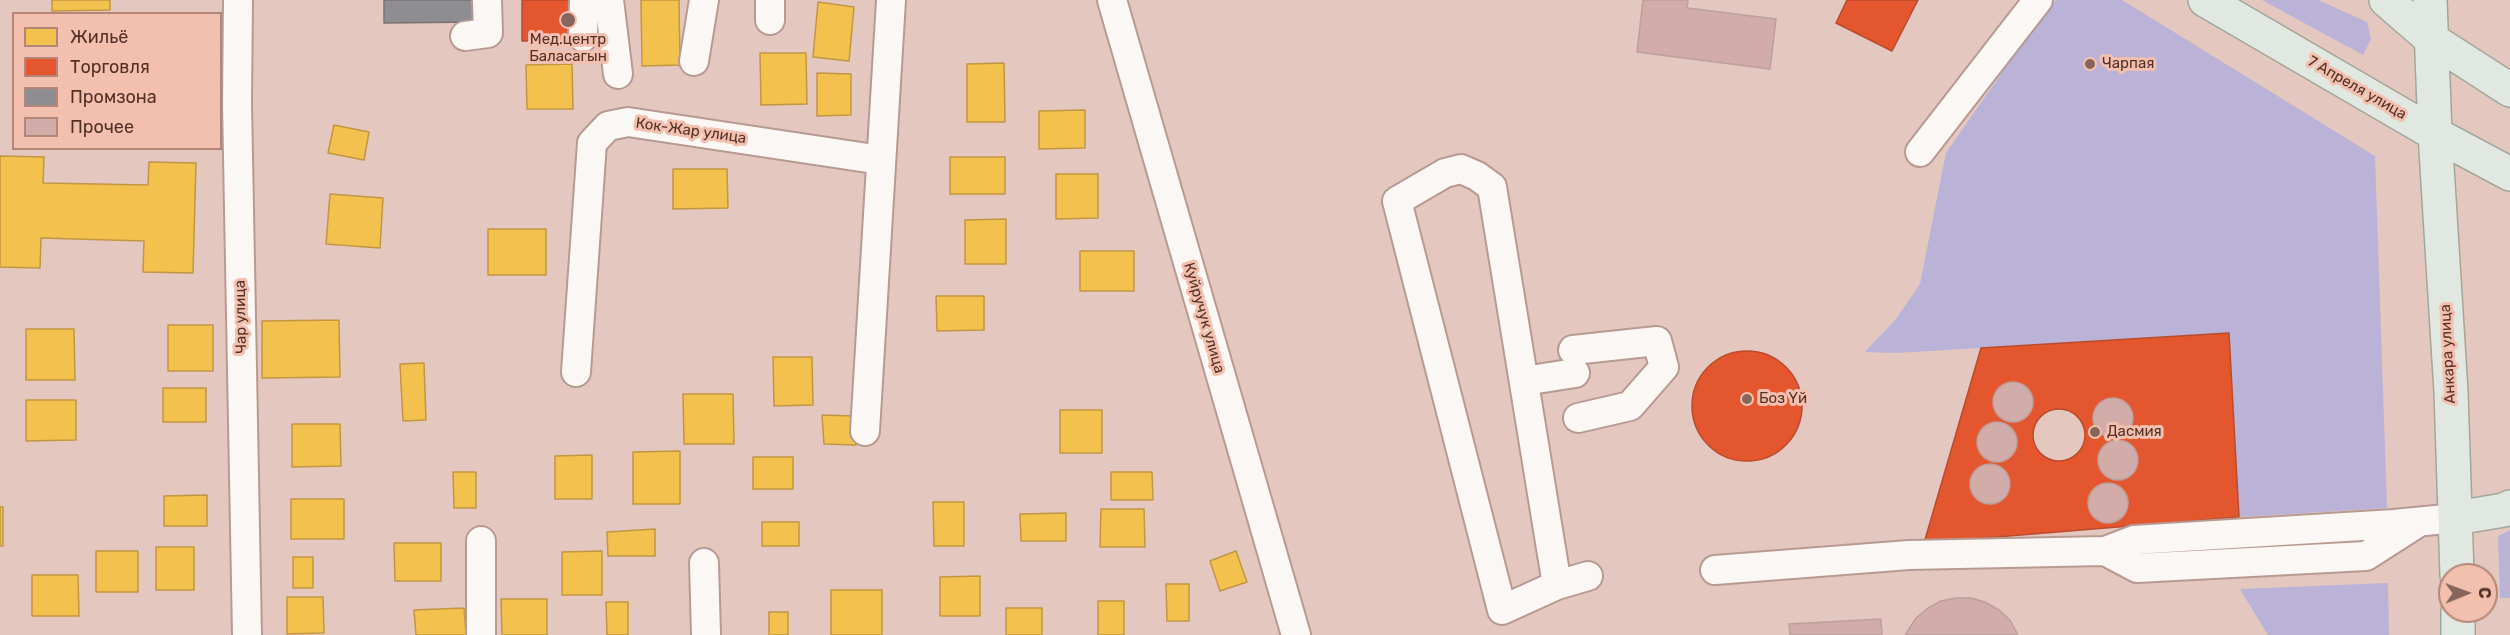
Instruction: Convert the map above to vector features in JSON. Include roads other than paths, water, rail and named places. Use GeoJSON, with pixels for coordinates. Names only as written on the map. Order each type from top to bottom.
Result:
{"type":"FeatureCollection","features":[{"type":"Feature","properties":{"kind":"main road","name":"7 Апреля улица"},"geometry":{"type":"LineString","coordinates":[[2205,0],[2435,134],[2510,174]]}},
{"type":"Feature","properties":{"kind":"main road"},"geometry":{"type":"LineString","coordinates":[[2386,0],[2431,39],[2510,90]]}},
{"type":"Feature","properties":{"kind":"main road","name":"Анкара улица"},"geometry":{"type":"LineString","coordinates":[[2430,0],[2457,563]]}},
{"type":"Feature","properties":{"kind":"main road"},"geometry":{"type":"LineString","coordinates":[[2456,518],[2510,507]]}},
{"type":"Feature","properties":{"kind":"street"},"geometry":{"type":"LineString","coordinates":[[465,36],[488,33],[487,0]]}},
{"type":"Feature","properties":{"kind":"street"},"geometry":{"type":"LineString","coordinates":[[583,38],[584,0]]}},
{"type":"Feature","properties":{"kind":"street"},"geometry":{"type":"LineString","coordinates":[[609,0],[618,74]]}},
{"type":"Feature","properties":{"kind":"street"},"geometry":{"type":"LineString","coordinates":[[694,61],[704,0]]}},
{"type":"Feature","properties":{"kind":"street"},"geometry":{"type":"LineString","coordinates":[[865,431],[891,0]]}},
{"type":"Feature","properties":{"kind":"street"},"geometry":{"type":"LineString","coordinates":[[1920,152],[2038,0]]}},
{"type":"Feature","properties":{"kind":"street","name":"Куйручук улица"},"geometry":{"type":"LineString","coordinates":[[1105,1],[1296,635]]}},
{"type":"Feature","properties":{"kind":"street","name":"Чар улица"},"geometry":{"type":"LineString","coordinates":[[232,13],[237,115],[246,635]]}},
{"type":"Feature","properties":{"kind":"street","name":"Кок-Жар улица"},"geometry":{"type":"LineString","coordinates":[[576,372],[592,143],[608,126],[628,122],[881,160]]}},
{"type":"Feature","properties":{"kind":"street"},"geometry":{"type":"LineString","coordinates":[[1557,585],[1492,187],[1477,176],[1461,169],[1445,173],[1397,201],[1502,610],[1557,585],[1588,576]]}},
{"type":"Feature","properties":{"kind":"street"},"geometry":{"type":"LineString","coordinates":[[1524,381],[1574,362],[1657,341],[1664,367],[1630,406],[1578,418]]}},
{"type":"Feature","properties":{"kind":"street"},"geometry":{"type":"LineString","coordinates":[[1715,570],[1909,555],[2105,551],[2134,540],[2456,518]]}},
{"type":"Feature","properties":{"kind":"street"},"geometry":{"type":"LineString","coordinates":[[481,541],[481,635]]}},
{"type":"Feature","properties":{"kind":"street"},"geometry":{"type":"LineString","coordinates":[[704,563],[706,635]]}},
{"type":"Feature","properties":{"kind":"place","name":"Мед.центр Баласагын"},"geometry":{"type":"Point","coordinates":[568,20]}},
{"type":"Feature","properties":{"kind":"place","name":"Чарпая"},"geometry":{"type":"Point","coordinates":[2090,64]}},
{"type":"Feature","properties":{"kind":"place","name":"Боз Үй"},"geometry":{"type":"Point","coordinates":[1747,399]}},
{"type":"Feature","properties":{"kind":"place","name":"Дасмия"},"geometry":{"type":"Point","coordinates":[2095,432]}}]}
